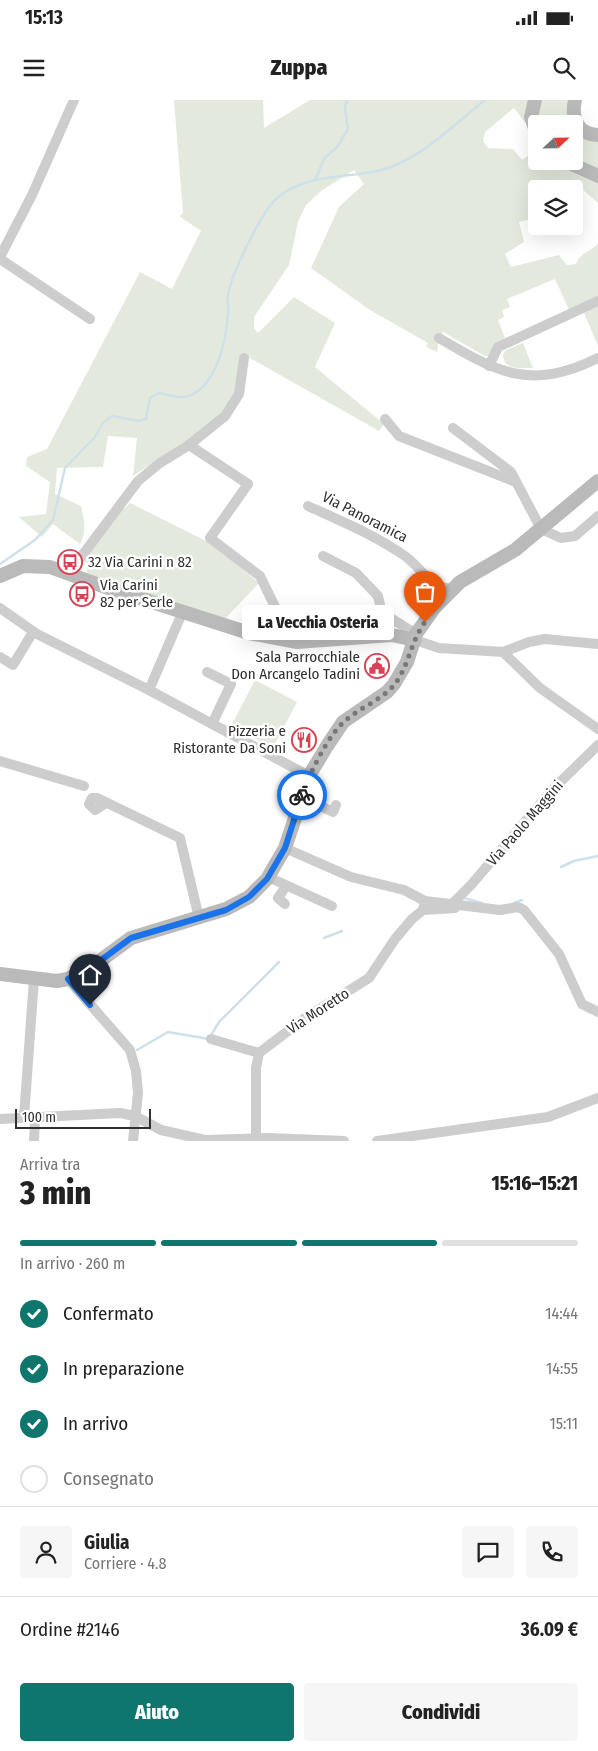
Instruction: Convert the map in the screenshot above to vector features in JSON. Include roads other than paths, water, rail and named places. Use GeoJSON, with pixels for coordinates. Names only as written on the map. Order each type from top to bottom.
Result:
{"type":"FeatureCollection","features":[{"type":"Feature","properties":{"kind":"street"},"geometry":{"type":"LineString","coordinates":[[74,100],[32,195],[0,258],[90,319]]}},
{"type":"Feature","properties":{"kind":"street"},"geometry":{"type":"LineString","coordinates":[[531,115],[535,100]]}},
{"type":"Feature","properties":{"kind":"street"},"geometry":{"type":"LineString","coordinates":[[575,100],[573,116],[575,122],[586,133],[598,135]]}},
{"type":"Feature","properties":{"kind":"street"},"geometry":{"type":"LineString","coordinates":[[583,169],[598,176]]}},
{"type":"Feature","properties":{"kind":"street"},"geometry":{"type":"LineString","coordinates":[[489,366],[498,347],[598,301]]}},
{"type":"Feature","properties":{"kind":"street"},"geometry":{"type":"LineString","coordinates":[[439,338],[489,366],[518,376],[556,373],[582,366],[598,358]]}},
{"type":"Feature","properties":{"kind":"street"},"geometry":{"type":"LineString","coordinates":[[66,572],[75,565],[138,481],[160,463],[190,445],[225,416],[239,394],[244,358]]}},
{"type":"Feature","properties":{"kind":"street"},"geometry":{"type":"LineString","coordinates":[[384,419],[399,436],[516,482]]}},
{"type":"Feature","properties":{"kind":"street"},"geometry":{"type":"LineString","coordinates":[[453,428],[511,472],[541,529],[561,538],[575,536],[598,516]]}},
{"type":"Feature","properties":{"kind":"street"},"geometry":{"type":"LineString","coordinates":[[190,445],[248,484],[210,538],[260,576],[281,619],[284,640]]}},
{"type":"Feature","properties":{"kind":"street"},"geometry":{"type":"LineString","coordinates":[[0,974],[57,981],[68,979],[93,966],[131,938],[226,910],[249,897],[268,877],[285,848],[309,776],[343,722],[386,692],[394,684],[401,673],[417,634],[435,607],[460,582],[512,552],[598,481]]}},
{"type":"Feature","properties":{"kind":"street","name":"Via Panoramica"},"geometry":{"type":"LineString","coordinates":[[308,506],[365,532],[404,555],[436,585],[454,588]]}},
{"type":"Feature","properties":{"kind":"street"},"geometry":{"type":"LineString","coordinates":[[323,556],[356,573],[378,596],[381,609],[389,618],[439,648],[503,652],[529,642],[545,639],[598,644]]}},
{"type":"Feature","properties":{"kind":"street"},"geometry":{"type":"LineString","coordinates":[[0,576],[32,565],[50,567],[249,633],[284,640],[314,642],[417,634]]}},
{"type":"Feature","properties":{"kind":"street"},"geometry":{"type":"LineString","coordinates":[[0,608],[33,632],[149,690],[309,776]]}},
{"type":"Feature","properties":{"kind":"street"},"geometry":{"type":"LineString","coordinates":[[249,633],[271,618],[277,610]]}},
{"type":"Feature","properties":{"kind":"street"},"geometry":{"type":"LineString","coordinates":[[149,690],[183,611]]}},
{"type":"Feature","properties":{"kind":"street"},"geometry":{"type":"LineString","coordinates":[[0,657],[13,666],[33,632]]}},
{"type":"Feature","properties":{"kind":"street"},"geometry":{"type":"LineString","coordinates":[[503,652],[562,705],[598,729]]}},
{"type":"Feature","properties":{"kind":"street"},"geometry":{"type":"LineString","coordinates":[[207,672],[231,684],[212,724]]}},
{"type":"Feature","properties":{"kind":"street","name":"Via Paolo Maggini"},"geometry":{"type":"LineString","coordinates":[[458,905],[472,885],[553,789],[598,745]]}},
{"type":"Feature","properties":{"kind":"street"},"geometry":{"type":"LineString","coordinates":[[0,760],[84,786]]}},
{"type":"Feature","properties":{"kind":"street"},"geometry":{"type":"LineString","coordinates":[[301,797],[332,812],[336,804]]}},
{"type":"Feature","properties":{"kind":"street"},"geometry":{"type":"LineString","coordinates":[[106,803],[180,838],[199,918]]}},
{"type":"Feature","properties":{"kind":"street"},"geometry":{"type":"LineString","coordinates":[[285,848],[351,878],[404,890],[424,905],[458,905],[500,910],[518,907],[524,910],[559,954],[582,1004],[598,1012]]}},
{"type":"Feature","properties":{"kind":"street"},"geometry":{"type":"LineString","coordinates":[[268,877],[332,906]]}},
{"type":"Feature","properties":{"kind":"street"},"geometry":{"type":"LineString","coordinates":[[285,904],[278,898],[286,886]]}},
{"type":"Feature","properties":{"kind":"street","name":"Via Moretto"},"geometry":{"type":"LineString","coordinates":[[259,1054],[305,1018],[369,978],[394,940],[424,905]]}},
{"type":"Feature","properties":{"kind":"street"},"geometry":{"type":"LineString","coordinates":[[24,1117],[34,979]]}},
{"type":"Feature","properties":{"kind":"street"},"geometry":{"type":"LineString","coordinates":[[68,979],[130,1050],[136,1071],[138,1093],[133,1141]]}},
{"type":"Feature","properties":{"kind":"street"},"geometry":{"type":"LineString","coordinates":[[212,1039],[259,1054],[256,1068],[256,1139]]}},
{"type":"Feature","properties":{"kind":"street"},"geometry":{"type":"LineString","coordinates":[[376,1141],[548,1117],[598,1098]]}},
{"type":"Feature","properties":{"kind":"street"},"geometry":{"type":"LineString","coordinates":[[0,1119],[120,1113],[135,1116],[161,1130],[205,1140],[344,1141]]}},
{"type":"Feature","properties":{"kind":"street"},"geometry":{"type":"LineString","coordinates":[[34,1141],[35,1117]]}},
{"type":"Feature","properties":{"kind":"waterway"},"geometry":{"type":"LineString","coordinates":[[0,564],[35,540],[53,520],[65,468],[95,437],[103,423],[112,416],[139,421],[146,419],[150,398],[159,393],[178,397],[189,396],[207,382],[222,349],[227,325],[230,286],[247,246],[262,218],[275,200],[294,187],[315,180],[324,159],[338,146],[348,129],[345,108],[347,100]]}},
{"type":"Feature","properties":{"kind":"waterway"},"geometry":{"type":"LineString","coordinates":[[315,180],[368,173],[398,164],[432,143],[485,100]]}},
{"type":"Feature","properties":{"kind":"waterway"},"geometry":{"type":"LineString","coordinates":[[561,867],[574,861],[598,856]]}},
{"type":"Feature","properties":{"kind":"waterway"},"geometry":{"type":"LineString","coordinates":[[464,898],[482,903]]}},
{"type":"Feature","properties":{"kind":"waterway"},"geometry":{"type":"LineString","coordinates":[[514,903],[522,900]]}},
{"type":"Feature","properties":{"kind":"waterway"},"geometry":{"type":"LineString","coordinates":[[324,938],[342,931]]}},
{"type":"Feature","properties":{"kind":"waterway"},"geometry":{"type":"LineString","coordinates":[[137,1050],[168,1032],[209,1039],[219,1022],[279,962]]}},
{"type":"Feature","properties":{"kind":"place","name":"32 Via Carini n 82"},"geometry":{"type":"Point","coordinates":[70,562]}},
{"type":"Feature","properties":{"kind":"place","name":"Via Carini 82 per Serle"},"geometry":{"type":"Point","coordinates":[82,594]}},
{"type":"Feature","properties":{"kind":"place","name":"La Vecchia Osteria"},"geometry":{"type":"Point","coordinates":[425,622]}},
{"type":"Feature","properties":{"kind":"place","name":"Sala Parrocchiale Don Arcangelo Tadini"},"geometry":{"type":"Point","coordinates":[377,666]}},
{"type":"Feature","properties":{"kind":"place","name":"Pizzeria e Ristorante Da Soni"},"geometry":{"type":"Point","coordinates":[304,740]}}]}
